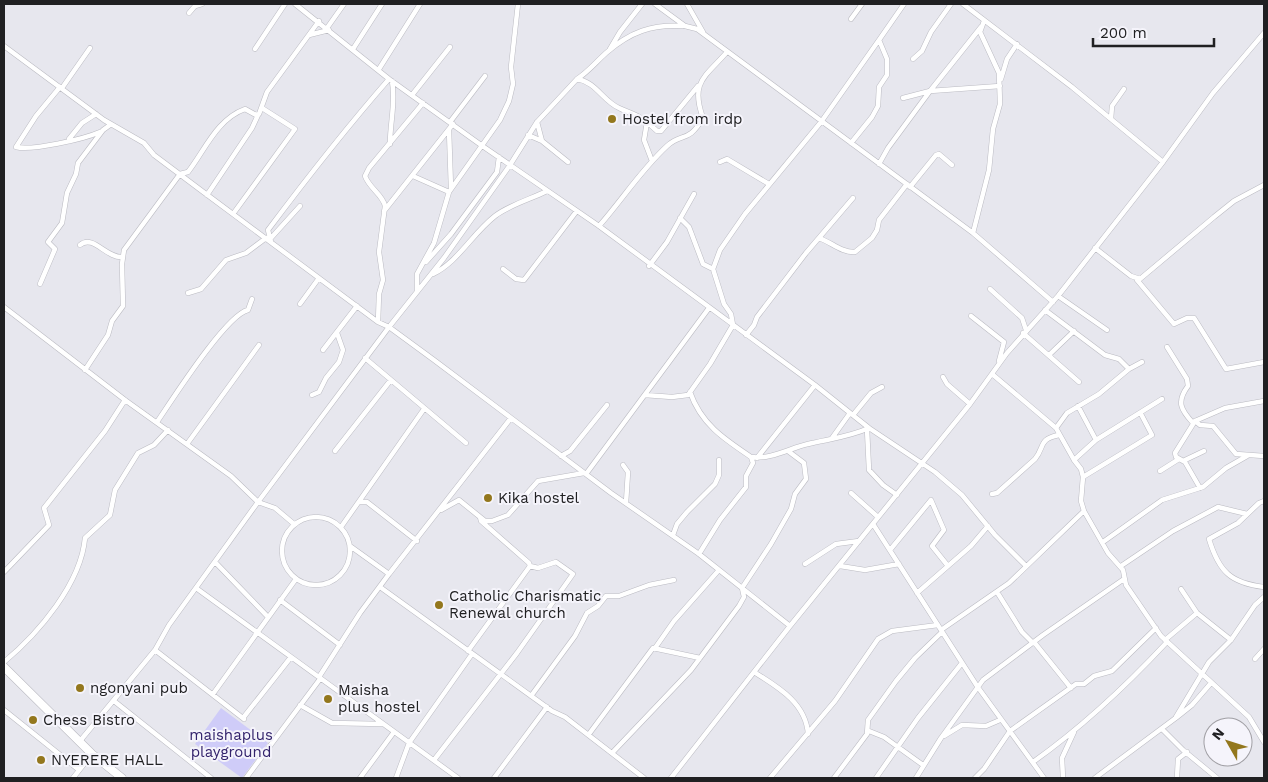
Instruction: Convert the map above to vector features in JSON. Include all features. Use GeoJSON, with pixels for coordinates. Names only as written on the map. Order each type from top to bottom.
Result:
{"type":"FeatureCollection","features":[{"type":"Feature","properties":{"kind":"highway"},"geometry":{"type":"LineString","coordinates":[[4,667],[92,754],[122,778]]}},
{"type":"Feature","properties":{"kind":"street"},"geometry":{"type":"LineString","coordinates":[[189,13],[195,6],[202,4]]}},
{"type":"Feature","properties":{"kind":"street"},"geometry":{"type":"LineString","coordinates":[[255,48],[285,4]]}},
{"type":"Feature","properties":{"kind":"street"},"geometry":{"type":"LineString","coordinates":[[296,4],[391,80],[481,146],[599,226],[649,266],[815,385],[868,428],[922,462],[962,495],[1026,566]]}},
{"type":"Feature","properties":{"kind":"street"},"geometry":{"type":"LineString","coordinates":[[308,35],[328,29],[344,4]]}},
{"type":"Feature","properties":{"kind":"street"},"geometry":{"type":"LineString","coordinates":[[353,50],[382,4]]}},
{"type":"Feature","properties":{"kind":"street"},"geometry":{"type":"LineString","coordinates":[[379,69],[420,4]]}},
{"type":"Feature","properties":{"kind":"street"},"geometry":{"type":"LineString","coordinates":[[450,191],[500,120],[509,101],[513,84],[511,67],[518,4]]}},
{"type":"Feature","properties":{"kind":"street"},"geometry":{"type":"LineString","coordinates":[[80,741],[154,650],[258,502],[365,358],[430,275],[510,165],[537,122],[577,79],[588,72],[609,50],[620,32],[642,4]]}},
{"type":"Feature","properties":{"kind":"street"},"geometry":{"type":"LineString","coordinates":[[655,4],[685,26]]}},
{"type":"Feature","properties":{"kind":"street"},"geometry":{"type":"LineString","coordinates":[[687,4],[705,35]]}},
{"type":"Feature","properties":{"kind":"street"},"geometry":{"type":"LineString","coordinates":[[852,19],[862,4]]}},
{"type":"Feature","properties":{"kind":"street"},"geometry":{"type":"LineString","coordinates":[[645,395],[686,396],[690,392],[733,325],[731,314],[724,304],[713,269],[720,250],[769,184],[821,122],[904,4]]}},
{"type":"Feature","properties":{"kind":"street"},"geometry":{"type":"LineString","coordinates":[[914,59],[922,51],[931,32],[951,4]]}},
{"type":"Feature","properties":{"kind":"street"},"geometry":{"type":"LineString","coordinates":[[963,4],[1112,119],[1163,162]]}},
{"type":"Feature","properties":{"kind":"street"},"geometry":{"type":"LineString","coordinates":[[206,195],[252,128],[262,108],[267,92],[290,63],[318,21]]}},
{"type":"Feature","properties":{"kind":"street"},"geometry":{"type":"LineString","coordinates":[[879,164],[888,148],[984,21]]}},
{"type":"Feature","properties":{"kind":"street"},"geometry":{"type":"LineString","coordinates":[[609,50],[651,27],[694,27],[973,233],[1053,302]]}},
{"type":"Feature","properties":{"kind":"street"},"geometry":{"type":"LineString","coordinates":[[973,233],[990,170],[993,129],[1000,104],[1000,83],[996,64],[982,36],[981,27]]}},
{"type":"Feature","properties":{"kind":"street"},"geometry":{"type":"LineString","coordinates":[[671,778],[790,626],[970,404],[1024,332],[1058,296],[1163,162],[1213,93],[1264,33]]}},
{"type":"Feature","properties":{"kind":"street"},"geometry":{"type":"LineString","coordinates":[[851,143],[872,117],[878,106],[879,87],[887,76],[887,59],[879,40]]}},
{"type":"Feature","properties":{"kind":"street"},"geometry":{"type":"LineString","coordinates":[[1000,83],[1007,59],[1017,44]]}},
{"type":"Feature","properties":{"kind":"street"},"geometry":{"type":"LineString","coordinates":[[4,46],[110,125],[144,143],[154,154],[206,195],[269,239],[378,322],[389,327],[584,473],[699,554],[790,626]]}},
{"type":"Feature","properties":{"kind":"street"},"geometry":{"type":"LineString","coordinates":[[412,95],[450,47]]}},
{"type":"Feature","properties":{"kind":"street"},"geometry":{"type":"LineString","coordinates":[[90,48],[61,87],[36,116],[16,147],[30,149],[88,137],[102,132]]}},
{"type":"Feature","properties":{"kind":"street"},"geometry":{"type":"LineString","coordinates":[[577,79],[589,83],[620,108],[628,110],[657,131],[661,131],[727,52]]}},
{"type":"Feature","properties":{"kind":"street"},"geometry":{"type":"LineString","coordinates":[[384,212],[449,130],[485,76]]}},
{"type":"Feature","properties":{"kind":"street"},"geometry":{"type":"LineString","coordinates":[[390,144],[390,126],[395,94],[391,80]]}},
{"type":"Feature","properties":{"kind":"street"},"geometry":{"type":"LineString","coordinates":[[269,239],[268,230],[280,213],[320,161],[391,80]]}},
{"type":"Feature","properties":{"kind":"street"},"geometry":{"type":"LineString","coordinates":[[903,98],[930,91],[1000,83]]}},
{"type":"Feature","properties":{"kind":"street"},"geometry":{"type":"LineString","coordinates":[[599,226],[621,201],[631,184],[668,145],[697,130],[703,118],[697,92],[698,85]]}},
{"type":"Feature","properties":{"kind":"street"},"geometry":{"type":"LineString","coordinates":[[1112,119],[1112,106],[1124,89]]}},
{"type":"Feature","properties":{"kind":"street"},"geometry":{"type":"LineString","coordinates":[[378,322],[379,294],[383,280],[379,252],[384,202],[370,188],[365,176],[369,168],[423,102]]}},
{"type":"Feature","properties":{"kind":"street"},"geometry":{"type":"LineString","coordinates":[[233,214],[295,128],[262,108]]}},
{"type":"Feature","properties":{"kind":"street"},"geometry":{"type":"LineString","coordinates":[[85,370],[108,335],[112,321],[123,306],[122,257],[129,242],[180,174],[188,172],[210,138],[233,114],[245,109],[258,115]]}},
{"type":"Feature","properties":{"kind":"street"},"geometry":{"type":"LineString","coordinates":[[68,140],[82,122],[96,114]]}},
{"type":"Feature","properties":{"kind":"street"},"geometry":{"type":"LineString","coordinates":[[537,122],[542,141]]}},
{"type":"Feature","properties":{"kind":"street"},"geometry":{"type":"LineString","coordinates":[[647,122],[644,140],[652,161]]}},
{"type":"Feature","properties":{"kind":"street"},"geometry":{"type":"LineString","coordinates":[[40,284],[55,253],[55,249],[48,242],[62,224],[69,185],[76,174],[78,163],[102,132],[110,125]]}},
{"type":"Feature","properties":{"kind":"street"},"geometry":{"type":"LineString","coordinates":[[416,292],[417,274],[434,243],[450,191],[452,162],[449,130]]}},
{"type":"Feature","properties":{"kind":"street"},"geometry":{"type":"LineString","coordinates":[[528,135],[542,141],[568,162]]}},
{"type":"Feature","properties":{"kind":"street"},"geometry":{"type":"LineString","coordinates":[[819,238],[833,243],[842,250],[855,252],[872,238],[877,230],[879,220],[936,155],[939,154],[952,165]]}},
{"type":"Feature","properties":{"kind":"street"},"geometry":{"type":"LineString","coordinates":[[420,269],[451,234],[497,172],[499,157]]}},
{"type":"Feature","properties":{"kind":"street"},"geometry":{"type":"LineString","coordinates":[[720,162],[727,160],[769,184]]}},
{"type":"Feature","properties":{"kind":"street"},"geometry":{"type":"LineString","coordinates":[[413,176],[450,191]]}},
{"type":"Feature","properties":{"kind":"street"},"geometry":{"type":"LineString","coordinates":[[1137,280],[1234,201],[1264,185]]}},
{"type":"Feature","properties":{"kind":"street"},"geometry":{"type":"LineString","coordinates":[[430,275],[446,267],[471,238],[496,215],[547,191]]}},
{"type":"Feature","properties":{"kind":"street"},"geometry":{"type":"LineString","coordinates":[[649,266],[667,242],[694,194]]}},
{"type":"Feature","properties":{"kind":"street"},"geometry":{"type":"LineString","coordinates":[[746,335],[819,238],[853,198]]}},
{"type":"Feature","properties":{"kind":"street"},"geometry":{"type":"LineString","coordinates":[[188,294],[201,289],[226,260],[246,253],[269,239],[300,206]]}},
{"type":"Feature","properties":{"kind":"street"},"geometry":{"type":"LineString","coordinates":[[503,268],[516,279],[524,280],[576,212]]}},
{"type":"Feature","properties":{"kind":"street"},"geometry":{"type":"LineString","coordinates":[[680,218],[689,227],[703,264],[713,269]]}},
{"type":"Feature","properties":{"kind":"street"},"geometry":{"type":"LineString","coordinates":[[80,245],[84,242],[90,242],[111,256],[122,257]]}},
{"type":"Feature","properties":{"kind":"street"},"geometry":{"type":"LineString","coordinates":[[1095,248],[1137,280],[1174,324],[1187,318],[1194,318],[1226,369],[1264,362]]}},
{"type":"Feature","properties":{"kind":"street"},"geometry":{"type":"LineString","coordinates":[[300,304],[319,278]]}},
{"type":"Feature","properties":{"kind":"street"},"geometry":{"type":"LineString","coordinates":[[990,289],[1023,320],[1024,332],[1079,382]]}},
{"type":"Feature","properties":{"kind":"street"},"geometry":{"type":"LineString","coordinates":[[1058,296],[1107,330]]}},
{"type":"Feature","properties":{"kind":"street"},"geometry":{"type":"LineString","coordinates":[[157,422],[214,342],[239,312],[248,310],[252,299]]}},
{"type":"Feature","properties":{"kind":"street"},"geometry":{"type":"LineString","coordinates":[[323,350],[357,306]]}},
{"type":"Feature","properties":{"kind":"street"},"geometry":{"type":"LineString","coordinates":[[4,307],[125,400],[231,476],[258,502],[275,508],[294,524]]}},
{"type":"Feature","properties":{"kind":"street"},"geometry":{"type":"LineString","coordinates":[[480,518],[490,522],[508,515],[533,486],[543,479],[584,473],[645,395],[709,308]]}},
{"type":"Feature","properties":{"kind":"street"},"geometry":{"type":"LineString","coordinates":[[1045,310],[1105,355],[1119,359],[1129,369]]}},
{"type":"Feature","properties":{"kind":"street"},"geometry":{"type":"LineString","coordinates":[[971,316],[1004,342],[997,367]]}},
{"type":"Feature","properties":{"kind":"street"},"geometry":{"type":"LineString","coordinates":[[1049,355],[1074,330]]}},
{"type":"Feature","properties":{"kind":"street"},"geometry":{"type":"LineString","coordinates":[[312,395],[319,392],[326,378],[339,362],[344,350],[337,333]]}},
{"type":"Feature","properties":{"kind":"street"},"geometry":{"type":"LineString","coordinates":[[187,444],[259,345]]}},
{"type":"Feature","properties":{"kind":"street"},"geometry":{"type":"LineString","coordinates":[[1167,347],[1187,379],[1188,386],[1181,397],[1181,410],[1194,422],[1200,425],[1212,426],[1234,453],[1247,456],[1264,456]]}},
{"type":"Feature","properties":{"kind":"street"},"geometry":{"type":"LineString","coordinates":[[365,358],[466,443]]}},
{"type":"Feature","properties":{"kind":"street"},"geometry":{"type":"LineString","coordinates":[[1056,428],[1067,413],[1102,392],[1129,369],[1142,362]]}},
{"type":"Feature","properties":{"kind":"street"},"geometry":{"type":"LineString","coordinates":[[992,374],[1024,403],[1056,428],[1081,469],[1083,477],[1081,501],[1084,511],[1103,542],[1121,566],[1124,579],[1156,628],[1166,641],[1249,717],[1264,742]]}},
{"type":"Feature","properties":{"kind":"street"},"geometry":{"type":"LineString","coordinates":[[943,377],[947,384],[970,404]]}},
{"type":"Feature","properties":{"kind":"street"},"geometry":{"type":"LineString","coordinates":[[335,451],[390,381]]}},
{"type":"Feature","properties":{"kind":"street"},"geometry":{"type":"LineString","coordinates":[[699,554],[720,520],[746,488],[746,476],[754,458],[815,385]]}},
{"type":"Feature","properties":{"kind":"street"},"geometry":{"type":"LineString","coordinates":[[831,439],[871,393],[882,387]]}},
{"type":"Feature","properties":{"kind":"street"},"geometry":{"type":"LineString","coordinates":[[690,392],[696,410],[705,417],[711,429],[754,458],[854,434],[868,428]]}},
{"type":"Feature","properties":{"kind":"street"},"geometry":{"type":"LineString","coordinates":[[1074,460],[1096,440],[1141,414],[1162,399]]}},
{"type":"Feature","properties":{"kind":"street"},"geometry":{"type":"LineString","coordinates":[[4,572],[49,525],[50,521],[43,510],[45,506],[105,431],[125,400]]}},
{"type":"Feature","properties":{"kind":"street"},"geometry":{"type":"LineString","coordinates":[[1200,488],[1181,460],[1176,457],[1176,449],[1185,439],[1194,422],[1225,408],[1264,401]]}},
{"type":"Feature","properties":{"kind":"street"},"geometry":{"type":"LineString","coordinates":[[561,456],[570,451],[607,405]]}},
{"type":"Feature","properties":{"kind":"street"},"geometry":{"type":"LineString","coordinates":[[1078,406],[1096,440]]}},
{"type":"Feature","properties":{"kind":"street"},"geometry":{"type":"LineString","coordinates":[[341,527],[424,409]]}},
{"type":"Feature","properties":{"kind":"street"},"geometry":{"type":"LineString","coordinates":[[1083,477],[1152,436],[1141,414]]}},
{"type":"Feature","properties":{"kind":"street"},"geometry":{"type":"LineString","coordinates":[[246,778],[320,678],[340,645],[389,574],[417,541],[511,418]]}},
{"type":"Feature","properties":{"kind":"street"},"geometry":{"type":"LineString","coordinates":[[868,428],[869,470],[883,485],[897,495]]}},
{"type":"Feature","properties":{"kind":"street"},"geometry":{"type":"LineString","coordinates":[[4,662],[29,638],[65,592],[83,556],[87,534],[110,515],[115,490],[138,453],[154,446],[168,430]]}},
{"type":"Feature","properties":{"kind":"street"},"geometry":{"type":"LineString","coordinates":[[992,494],[997,493],[1040,454],[1042,443],[1049,437],[1059,435]]}},
{"type":"Feature","properties":{"kind":"street"},"geometry":{"type":"LineString","coordinates":[[1160,472],[1204,450]]}},
{"type":"Feature","properties":{"kind":"street"},"geometry":{"type":"LineString","coordinates":[[613,752],[663,702],[700,658],[739,606],[744,597],[742,588],[771,544],[791,508],[795,494],[806,479],[802,460],[788,451]]}},
{"type":"Feature","properties":{"kind":"street"},"geometry":{"type":"LineString","coordinates":[[1103,542],[1162,500],[1200,488],[1226,468],[1247,456]]}},
{"type":"Feature","properties":{"kind":"street"},"geometry":{"type":"LineString","coordinates":[[673,535],[677,524],[687,512],[716,484],[719,475],[718,460]]}},
{"type":"Feature","properties":{"kind":"street"},"geometry":{"type":"LineString","coordinates":[[623,465],[628,472],[626,503]]}},
{"type":"Feature","properties":{"kind":"street"},"geometry":{"type":"LineString","coordinates":[[851,493],[878,518]]}},
{"type":"Feature","properties":{"kind":"street"},"geometry":{"type":"LineString","coordinates":[[364,495],[367,502],[417,541]]}},
{"type":"Feature","properties":{"kind":"street"},"geometry":{"type":"LineString","coordinates":[[439,511],[459,500],[530,563],[530,566]]}},
{"type":"Feature","properties":{"kind":"street"},"geometry":{"type":"LineString","coordinates":[[890,550],[931,500],[944,530],[932,546],[948,566]]}},
{"type":"Feature","properties":{"kind":"street"},"geometry":{"type":"LineString","coordinates":[[1264,501],[1259,503],[1231,528],[1209,539],[1222,567],[1231,578],[1244,585],[1264,587]]}},
{"type":"Feature","properties":{"kind":"street"},"geometry":{"type":"LineString","coordinates":[[359,502],[367,502]]}},
{"type":"Feature","properties":{"kind":"street"},"geometry":{"type":"LineString","coordinates":[[1121,566],[1173,531],[1218,507],[1225,507],[1247,514]]}},
{"type":"Feature","properties":{"kind":"street"},"geometry":{"type":"LineString","coordinates":[[836,778],[868,731],[868,720],[896,681],[922,651],[942,631],[997,592],[1084,511]]}},
{"type":"Feature","properties":{"kind":"street"},"geometry":{"type":"LineString","coordinates":[[350,546],[349,561],[342,573],[330,582],[317,586],[302,583],[296,579],[283,563],[281,549],[285,535],[294,524],[307,518],[322,517],[341,527],[350,546],[389,574]]}},
{"type":"Feature","properties":{"kind":"street"},"geometry":{"type":"LineString","coordinates":[[873,524],[977,686],[1044,778]]}},
{"type":"Feature","properties":{"kind":"street"},"geometry":{"type":"LineString","coordinates":[[917,593],[971,546],[988,526]]}},
{"type":"Feature","properties":{"kind":"street"},"geometry":{"type":"LineString","coordinates":[[805,564],[836,544],[859,541]]}},
{"type":"Feature","properties":{"kind":"street"},"geometry":{"type":"LineString","coordinates":[[215,562],[268,617]]}},
{"type":"Feature","properties":{"kind":"street"},"geometry":{"type":"LineString","coordinates":[[434,760],[572,577],[572,571],[556,562],[538,568],[530,566]]}},
{"type":"Feature","properties":{"kind":"street"},"geometry":{"type":"LineString","coordinates":[[840,566],[865,570],[899,564]]}},
{"type":"Feature","properties":{"kind":"street"},"geometry":{"type":"LineString","coordinates":[[396,778],[409,743],[530,566]]}},
{"type":"Feature","properties":{"kind":"street"},"geometry":{"type":"LineString","coordinates":[[588,734],[651,650],[656,648],[674,621],[719,570]]}},
{"type":"Feature","properties":{"kind":"street"},"geometry":{"type":"LineString","coordinates":[[213,694],[296,579]]}},
{"type":"Feature","properties":{"kind":"street"},"geometry":{"type":"LineString","coordinates":[[916,778],[977,686],[1034,642],[1124,579]]}},
{"type":"Feature","properties":{"kind":"street"},"geometry":{"type":"LineString","coordinates":[[531,696],[575,636],[587,613],[598,606],[606,596],[619,596],[649,585],[674,580]]}},
{"type":"Feature","properties":{"kind":"street"},"geometry":{"type":"LineString","coordinates":[[380,587],[531,696],[613,752],[644,778]]}},
{"type":"Feature","properties":{"kind":"street"},"geometry":{"type":"LineString","coordinates":[[196,588],[458,778]]}},
{"type":"Feature","properties":{"kind":"street"},"geometry":{"type":"LineString","coordinates":[[1181,589],[1197,613],[1230,640]]}},
{"type":"Feature","properties":{"kind":"street"},"geometry":{"type":"LineString","coordinates":[[997,592],[1022,632],[1034,642],[1071,688]]}},
{"type":"Feature","properties":{"kind":"street"},"geometry":{"type":"LineString","coordinates":[[1176,717],[1209,662],[1230,640],[1255,605],[1264,597]]}},
{"type":"Feature","properties":{"kind":"street"},"geometry":{"type":"LineString","coordinates":[[280,600],[340,645]]}},
{"type":"Feature","properties":{"kind":"street"},"geometry":{"type":"LineString","coordinates":[[1033,762],[1109,700],[1166,641],[1197,613]]}},
{"type":"Feature","properties":{"kind":"street"},"geometry":{"type":"LineString","coordinates":[[770,778],[835,701],[878,639],[892,632],[938,625]]}},
{"type":"Feature","properties":{"kind":"street"},"geometry":{"type":"LineString","coordinates":[[975,778],[984,769],[1010,731],[1079,683],[1084,684],[1098,674],[1112,671],[1156,628]]}},
{"type":"Feature","properties":{"kind":"street"},"geometry":{"type":"LineString","coordinates":[[656,648],[700,658]]}},
{"type":"Feature","properties":{"kind":"street"},"geometry":{"type":"LineString","coordinates":[[1255,659],[1264,649]]}},
{"type":"Feature","properties":{"kind":"street"},"geometry":{"type":"LineString","coordinates":[[154,650],[244,718],[291,656]]}},
{"type":"Feature","properties":{"kind":"street"},"geometry":{"type":"LineString","coordinates":[[876,778],[962,663]]}},
{"type":"Feature","properties":{"kind":"street"},"geometry":{"type":"LineString","coordinates":[[754,672],[796,703],[805,719],[808,734]]}},
{"type":"Feature","properties":{"kind":"street"},"geometry":{"type":"LineString","coordinates":[[1095,778],[1192,705],[1211,683]]}},
{"type":"Feature","properties":{"kind":"street"},"geometry":{"type":"LineString","coordinates":[[114,701],[211,778]]}},
{"type":"Feature","properties":{"kind":"street"},"geometry":{"type":"LineString","coordinates":[[300,705],[332,723],[383,724]]}},
{"type":"Feature","properties":{"kind":"street"},"geometry":{"type":"LineString","coordinates":[[494,778],[547,707]]}},
{"type":"Feature","properties":{"kind":"street"},"geometry":{"type":"LineString","coordinates":[[4,710],[79,770]]}},
{"type":"Feature","properties":{"kind":"street"},"geometry":{"type":"LineString","coordinates":[[941,738],[959,726],[986,726],[1000,720]]}},
{"type":"Feature","properties":{"kind":"street"},"geometry":{"type":"LineString","coordinates":[[1063,778],[1062,758],[1075,729]]}},
{"type":"Feature","properties":{"kind":"street"},"geometry":{"type":"LineString","coordinates":[[1162,729],[1183,750],[1217,778]]}},
{"type":"Feature","properties":{"kind":"street"},"geometry":{"type":"LineString","coordinates":[[868,731],[877,732],[923,765]]}},
{"type":"Feature","properties":{"kind":"street"},"geometry":{"type":"LineString","coordinates":[[360,778],[394,732]]}},
{"type":"Feature","properties":{"kind":"street"},"geometry":{"type":"LineString","coordinates":[[1177,778],[1178,759],[1187,752]]}},
{"type":"Feature","properties":{"kind":"street"},"geometry":{"type":"LineString","coordinates":[[73,778],[92,754]]}},
{"type":"Feature","properties":{"kind":"street"},"geometry":{"type":"LineString","coordinates":[[1206,778],[1211,774]]}},
{"type":"Feature","properties":{"kind":"green space","name":"maishaplus playground"},"geometry":{"type":"Polygon","coordinates":[[[221,708],[268,743],[242,778],[195,744],[221,708]]]}},
{"type":"Feature","properties":{"kind":"place","name":"Hostel from irdp"},"geometry":{"type":"Point","coordinates":[612,119]}},
{"type":"Feature","properties":{"kind":"place","name":"Kika hostel"},"geometry":{"type":"Point","coordinates":[488,498]}},
{"type":"Feature","properties":{"kind":"place","name":"Catholic Charismatic Renewal church"},"geometry":{"type":"Point","coordinates":[439,605]}},
{"type":"Feature","properties":{"kind":"place","name":"ngonyani pub"},"geometry":{"type":"Point","coordinates":[80,688]}},
{"type":"Feature","properties":{"kind":"place","name":"Maisha plus hostel"},"geometry":{"type":"Point","coordinates":[328,699]}},
{"type":"Feature","properties":{"kind":"place","name":"Chess Bistro"},"geometry":{"type":"Point","coordinates":[33,720]}},
{"type":"Feature","properties":{"kind":"place","name":"NYERERE HALL"},"geometry":{"type":"Point","coordinates":[41,760]}}]}
